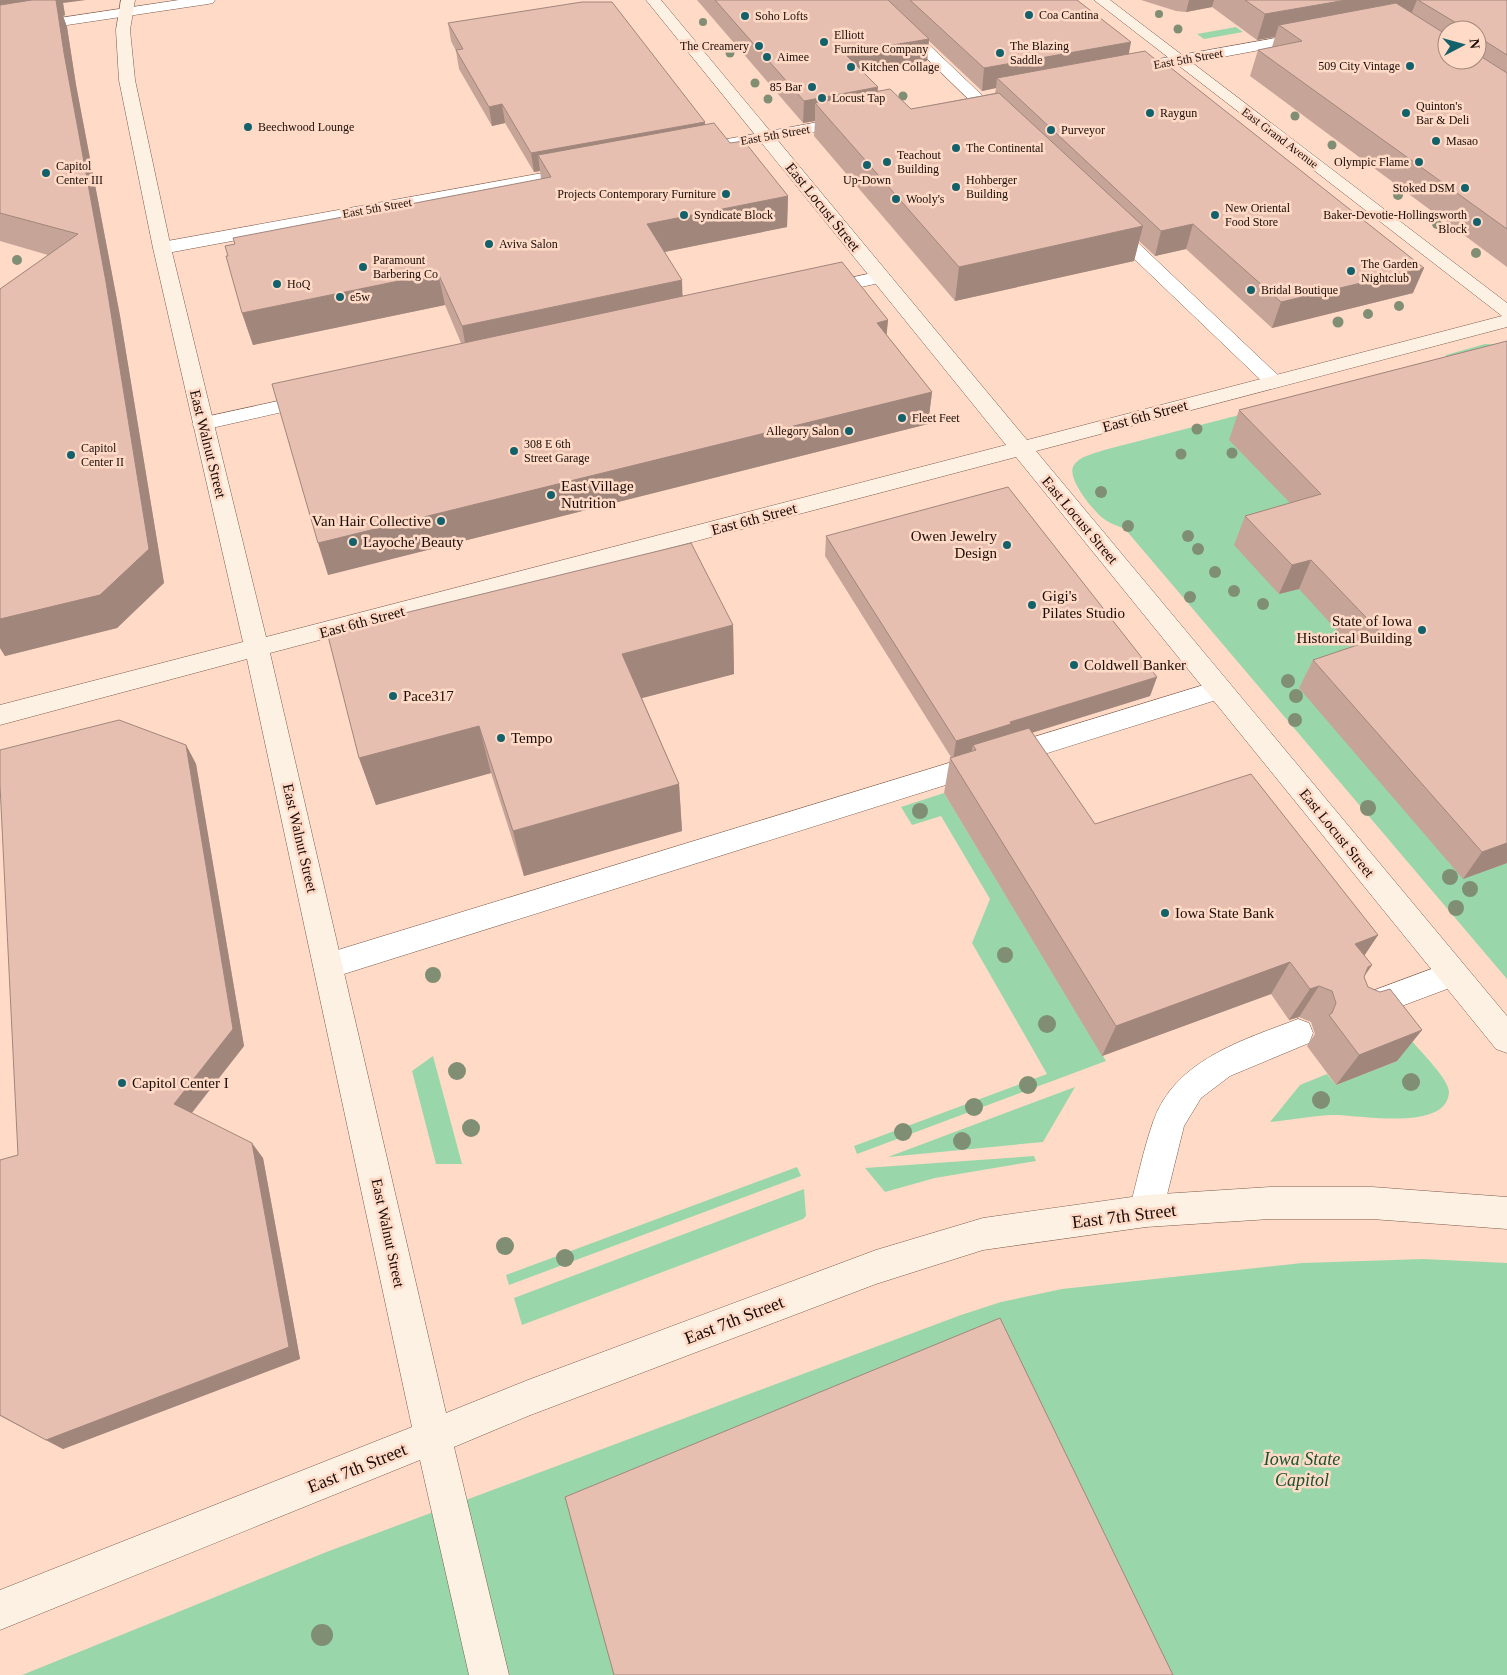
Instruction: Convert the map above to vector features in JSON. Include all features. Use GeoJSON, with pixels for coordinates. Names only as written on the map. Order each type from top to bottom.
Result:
{"type":"FeatureCollection","features":[{"type":"Feature","properties":{"kind":"main road","name":"East Locust Street"},"geometry":{"type":"LineString","coordinates":[[653,0],[1507,1039]]}},
{"type":"Feature","properties":{"kind":"main road","name":"East Grand Avenue"},"geometry":{"type":"LineString","coordinates":[[1101,0],[1507,312]]}},
{"type":"Feature","properties":{"kind":"main road","name":"East Walnut Street"},"geometry":{"type":"LineString","coordinates":[[127,6],[123,30],[127,80],[162,248],[257,649],[488,1675]]}},
{"type":"Feature","properties":{"kind":"main road","name":"East 6th Street"},"geometry":{"type":"LineString","coordinates":[[0,716],[1507,321]]}},
{"type":"Feature","properties":{"kind":"main road","name":"East 7th Street"},"geometry":{"type":"LineString","coordinates":[[0,1610],[528,1398],[876,1266],[984,1234],[1146,1211],[1270,1203],[1372,1203],[1507,1213]]}},
{"type":"Feature","properties":{"kind":"street"},"geometry":{"type":"LineString","coordinates":[[0,31],[127,6],[208,0]]}},
{"type":"Feature","properties":{"kind":"street"},"geometry":{"type":"LineString","coordinates":[[874,0],[1017,136]]}},
{"type":"Feature","properties":{"kind":"street","name":"East 5th Street"},"geometry":{"type":"LineString","coordinates":[[1110,73],[1322,35]]}},
{"type":"Feature","properties":{"kind":"street"},"geometry":{"type":"LineString","coordinates":[[958,102],[996,94]]}},
{"type":"Feature","properties":{"kind":"street","name":"East 5th Street"},"geometry":{"type":"LineString","coordinates":[[682,152],[864,119]]}},
{"type":"Feature","properties":{"kind":"street","name":"East 5th Street"},"geometry":{"type":"LineString","coordinates":[[162,248],[594,168]]}},
{"type":"Feature","properties":{"kind":"street"},"geometry":{"type":"LineString","coordinates":[[1096,212],[1274,382]]}},
{"type":"Feature","properties":{"kind":"street"},"geometry":{"type":"LineString","coordinates":[[803,294],[881,277]]}},
{"type":"Feature","properties":{"kind":"street"},"geometry":{"type":"LineString","coordinates":[[203,424],[333,396]]}},
{"type":"Feature","properties":{"kind":"street"},"geometry":{"type":"LineString","coordinates":[[328,966],[1220,690]]}},
{"type":"Feature","properties":{"kind":"street"},"geometry":{"type":"LineString","coordinates":[[1358,1009],[1453,974]]}},
{"type":"Feature","properties":{"kind":"street"},"geometry":{"type":"LineString","coordinates":[[1146,1211],[1170,1121],[1190,1088],[1219,1066],[1298,1033]]}},
{"type":"Feature","properties":{"kind":"green space"},"geometry":{"type":"Polygon","coordinates":[[[1236,27],[1243,32],[1204,39],[1197,34],[1236,27]]]}},
{"type":"Feature","properties":{"kind":"green space","name":"State of Iowa Historical Building"},"geometry":{"type":"Polygon","coordinates":[[[1485,344],[1507,345],[1507,979],[1125,529],[1099,515],[1077,486],[1072,470],[1080,459],[1104,450],[1444,362],[1446,355],[1485,344]]]}},
{"type":"Feature","properties":{"kind":"green space"},"geometry":{"type":"Polygon","coordinates":[[[944,793],[1106,1061],[857,1154],[854,1146],[1047,1074],[972,943],[990,899],[941,816],[912,825],[901,807],[944,793]]]}},
{"type":"Feature","properties":{"kind":"green space"},"geometry":{"type":"Polygon","coordinates":[[[1411,1040],[1439,1072],[1448,1086],[1449,1092],[1444,1105],[1433,1113],[1417,1117],[1399,1118],[1331,1115],[1270,1122],[1300,1085],[1327,1074],[1336,1085],[1397,1061],[1411,1040]]]}},
{"type":"Feature","properties":{"kind":"green space"},"geometry":{"type":"Polygon","coordinates":[[[433,1056],[462,1164],[436,1164],[412,1071],[433,1056]]]}},
{"type":"Feature","properties":{"kind":"green space"},"geometry":{"type":"Polygon","coordinates":[[[1075,1087],[1043,1142],[888,1157],[1075,1087]]]}},
{"type":"Feature","properties":{"kind":"green space"},"geometry":{"type":"Polygon","coordinates":[[[1034,1156],[1036,1161],[935,1178],[885,1192],[865,1168],[1034,1156]]]}},
{"type":"Feature","properties":{"kind":"green space"},"geometry":{"type":"Polygon","coordinates":[[[797,1167],[801,1176],[509,1285],[506,1275],[797,1167]]]}},
{"type":"Feature","properties":{"kind":"green space"},"geometry":{"type":"Polygon","coordinates":[[[804,1189],[806,1216],[803,1219],[522,1325],[514,1298],[804,1189]]]}},
{"type":"Feature","properties":{"kind":"green space","name":"Iowa State Capitol"},"geometry":{"type":"Polygon","coordinates":[[[1423,1259],[1507,1263],[1507,1675],[22,1675],[329,1551],[961,1315],[1001,1302],[1062,1289],[1302,1263],[1423,1259]]]}},
{"type":"Feature","properties":{"kind":"building","name":"Capitol Center II"},"geometry":{"type":"Polygon","coordinates":[[[32,0],[56,0],[106,282],[149,549],[100,595],[0,619],[0,289],[78,234],[0,213],[0,5],[32,0]]]}},
{"type":"Feature","properties":{"kind":"building"},"geometry":{"type":"Polygon","coordinates":[[[715,0],[888,0],[929,39],[844,53],[878,87],[804,101],[715,0]]]}},
{"type":"Feature","properties":{"kind":"building"},"geometry":{"type":"Polygon","coordinates":[[[910,0],[1077,0],[1131,42],[984,68],[910,0]]]}},
{"type":"Feature","properties":{"kind":"building"},"geometry":{"type":"Polygon","coordinates":[[[1245,0],[1346,0],[1265,14],[1245,0]]]}},
{"type":"Feature","properties":{"kind":"building"},"geometry":{"type":"Polygon","coordinates":[[[1418,0],[1507,0],[1507,55],[1487,42],[1487,20],[1451,20],[1418,0]]]}},
{"type":"Feature","properties":{"kind":"building"},"geometry":{"type":"Polygon","coordinates":[[[582,2],[612,2],[705,122],[531,153],[502,104],[489,107],[456,50],[463,49],[448,23],[582,2]]]}},
{"type":"Feature","properties":{"kind":"building"},"geometry":{"type":"Polygon","coordinates":[[[1396,3],[1437,29],[1437,70],[1487,70],[1487,60],[1507,73],[1507,229],[1258,50],[1302,41],[1279,25],[1396,3]]]}},
{"type":"Feature","properties":{"kind":"building"},"geometry":{"type":"Polygon","coordinates":[[[1145,51],[1166,68],[1171,68],[1424,268],[1281,302],[1193,224],[1161,231],[997,78],[1145,51]]]}},
{"type":"Feature","properties":{"kind":"building"},"geometry":{"type":"Polygon","coordinates":[[[890,89],[911,109],[999,93],[1143,226],[959,267],[815,103],[890,89]]]}},
{"type":"Feature","properties":{"kind":"building"},"geometry":{"type":"Polygon","coordinates":[[[714,123],[730,143],[744,141],[788,196],[647,224],[682,280],[462,326],[438,273],[242,313],[226,256],[228,256],[225,246],[235,244],[233,238],[551,177],[538,155],[714,123]]]}},
{"type":"Feature","properties":{"kind":"building"},"geometry":{"type":"Polygon","coordinates":[[[842,262],[888,320],[877,323],[932,392],[318,543],[272,384],[842,262]]]}},
{"type":"Feature","properties":{"kind":"building","name":"State of Iowa Historical Building"},"geometry":{"type":"Polygon","coordinates":[[[1507,341],[1507,843],[1482,852],[1313,660],[1384,636],[1311,560],[1292,565],[1245,516],[1321,494],[1239,410],[1507,341]]]}},
{"type":"Feature","properties":{"kind":"building"},"geometry":{"type":"Polygon","coordinates":[[[1008,487],[1157,677],[1010,722],[1011,724],[956,741],[826,536],[1008,487]]]}},
{"type":"Feature","properties":{"kind":"building","name":"Tempo"},"geometry":{"type":"Polygon","coordinates":[[[691,543],[733,625],[622,654],[679,784],[513,831],[479,726],[359,758],[327,632],[691,543]]]}},
{"type":"Feature","properties":{"kind":"building","name":"Capitol Center I"},"geometry":{"type":"Polygon","coordinates":[[[119,720],[186,745],[233,1029],[174,1104],[252,1143],[289,1347],[46,1440],[0,1415],[0,1160],[18,1155],[0,785],[0,750],[119,720]]]}},
{"type":"Feature","properties":{"kind":"building","name":"Iowa State Bank"},"geometry":{"type":"Polygon","coordinates":[[[1029,728],[1095,824],[1251,774],[1378,935],[1355,944],[1372,965],[1368,967],[1364,977],[1368,987],[1380,992],[1390,989],[1422,1030],[1359,1055],[1329,1015],[1332,1013],[1336,1003],[1332,991],[1319,986],[1310,989],[1290,962],[1116,1026],[950,758],[976,750],[973,745],[1029,728]]]}},
{"type":"Feature","properties":{"kind":"building"},"geometry":{"type":"Polygon","coordinates":[[[1000,1318],[1173,1675],[614,1675],[565,1497],[1000,1318]]]}},
{"type":"Feature","properties":{"kind":"place","name":"Coa Cantina"},"geometry":{"type":"Point","coordinates":[1029,15]}},
{"type":"Feature","properties":{"kind":"place","name":"Soho Lofts"},"geometry":{"type":"Point","coordinates":[745,16]}},
{"type":"Feature","properties":{"kind":"place","name":"Elliott Furniture Company"},"geometry":{"type":"Point","coordinates":[824,42]}},
{"type":"Feature","properties":{"kind":"place","name":"The Creamery"},"geometry":{"type":"Point","coordinates":[759,46]}},
{"type":"Feature","properties":{"kind":"place","name":"The Blazing Saddle"},"geometry":{"type":"Point","coordinates":[1000,53]}},
{"type":"Feature","properties":{"kind":"place","name":"Aimee"},"geometry":{"type":"Point","coordinates":[767,57]}},
{"type":"Feature","properties":{"kind":"place","name":"509 City Vintage"},"geometry":{"type":"Point","coordinates":[1410,66]}},
{"type":"Feature","properties":{"kind":"place","name":"Kitchen Collage"},"geometry":{"type":"Point","coordinates":[851,67]}},
{"type":"Feature","properties":{"kind":"place","name":"85 Bar"},"geometry":{"type":"Point","coordinates":[812,87]}},
{"type":"Feature","properties":{"kind":"place","name":"Locust Tap"},"geometry":{"type":"Point","coordinates":[822,98]}},
{"type":"Feature","properties":{"kind":"place","name":"Raygun"},"geometry":{"type":"Point","coordinates":[1150,113]}},
{"type":"Feature","properties":{"kind":"place","name":"Quinton's Bar & Deli"},"geometry":{"type":"Point","coordinates":[1406,113]}},
{"type":"Feature","properties":{"kind":"place","name":"Beechwood Lounge"},"geometry":{"type":"Point","coordinates":[248,127]}},
{"type":"Feature","properties":{"kind":"place","name":"Purveyor"},"geometry":{"type":"Point","coordinates":[1051,130]}},
{"type":"Feature","properties":{"kind":"place","name":"Masao"},"geometry":{"type":"Point","coordinates":[1436,141]}},
{"type":"Feature","properties":{"kind":"place","name":"The Continental"},"geometry":{"type":"Point","coordinates":[956,148]}},
{"type":"Feature","properties":{"kind":"place","name":"Teachout Building"},"geometry":{"type":"Point","coordinates":[887,162]}},
{"type":"Feature","properties":{"kind":"place","name":"Olympic Flame"},"geometry":{"type":"Point","coordinates":[1419,162]}},
{"type":"Feature","properties":{"kind":"place","name":"Up-Down"},"geometry":{"type":"Point","coordinates":[867,165]}},
{"type":"Feature","properties":{"kind":"place","name":"Capitol Center III"},"geometry":{"type":"Point","coordinates":[46,173]}},
{"type":"Feature","properties":{"kind":"place","name":"Hohberger Building"},"geometry":{"type":"Point","coordinates":[956,187]}},
{"type":"Feature","properties":{"kind":"place","name":"Stoked DSM"},"geometry":{"type":"Point","coordinates":[1465,188]}},
{"type":"Feature","properties":{"kind":"place","name":"Projects Contemporary Furniture"},"geometry":{"type":"Point","coordinates":[726,194]}},
{"type":"Feature","properties":{"kind":"place","name":"Wooly's"},"geometry":{"type":"Point","coordinates":[896,199]}},
{"type":"Feature","properties":{"kind":"place","name":"Syndicate Block"},"geometry":{"type":"Point","coordinates":[684,215]}},
{"type":"Feature","properties":{"kind":"place","name":"New Oriental Food Store"},"geometry":{"type":"Point","coordinates":[1215,215]}},
{"type":"Feature","properties":{"kind":"place","name":"Baker-Devotie-Hollingsworth Block"},"geometry":{"type":"Point","coordinates":[1477,222]}},
{"type":"Feature","properties":{"kind":"place","name":"Aviva Salon"},"geometry":{"type":"Point","coordinates":[489,244]}},
{"type":"Feature","properties":{"kind":"place","name":"Paramount Barbering Co"},"geometry":{"type":"Point","coordinates":[363,267]}},
{"type":"Feature","properties":{"kind":"place","name":"The Garden Nightclub"},"geometry":{"type":"Point","coordinates":[1351,271]}},
{"type":"Feature","properties":{"kind":"place","name":"HoQ"},"geometry":{"type":"Point","coordinates":[277,284]}},
{"type":"Feature","properties":{"kind":"place","name":"Bridal Boutique"},"geometry":{"type":"Point","coordinates":[1251,290]}},
{"type":"Feature","properties":{"kind":"place","name":"e5w"},"geometry":{"type":"Point","coordinates":[340,297]}},
{"type":"Feature","properties":{"kind":"place","name":"Fleet Feet"},"geometry":{"type":"Point","coordinates":[902,418]}},
{"type":"Feature","properties":{"kind":"place","name":"Allegory Salon"},"geometry":{"type":"Point","coordinates":[849,431]}},
{"type":"Feature","properties":{"kind":"place","name":"308 E 6th Street Garage"},"geometry":{"type":"Point","coordinates":[514,451]}},
{"type":"Feature","properties":{"kind":"place","name":"Capitol Center II"},"geometry":{"type":"Point","coordinates":[71,455]}},
{"type":"Feature","properties":{"kind":"place","name":"East Village Nutrition"},"geometry":{"type":"Point","coordinates":[551,495]}},
{"type":"Feature","properties":{"kind":"place","name":"Van Hair Collective"},"geometry":{"type":"Point","coordinates":[441,521]}},
{"type":"Feature","properties":{"kind":"place","name":"Layoche' Beauty"},"geometry":{"type":"Point","coordinates":[353,542]}},
{"type":"Feature","properties":{"kind":"place","name":"Owen Jewelry Design"},"geometry":{"type":"Point","coordinates":[1007,545]}},
{"type":"Feature","properties":{"kind":"place","name":"Gigi's Pilates Studio"},"geometry":{"type":"Point","coordinates":[1032,605]}},
{"type":"Feature","properties":{"kind":"place","name":"State of Iowa Historical Building"},"geometry":{"type":"Point","coordinates":[1422,630]}},
{"type":"Feature","properties":{"kind":"place","name":"Coldwell Banker"},"geometry":{"type":"Point","coordinates":[1074,665]}},
{"type":"Feature","properties":{"kind":"place","name":"Pace317"},"geometry":{"type":"Point","coordinates":[393,696]}},
{"type":"Feature","properties":{"kind":"place","name":"Tempo"},"geometry":{"type":"Point","coordinates":[501,738]}},
{"type":"Feature","properties":{"kind":"place","name":"Iowa State Bank"},"geometry":{"type":"Point","coordinates":[1165,913]}},
{"type":"Feature","properties":{"kind":"place","name":"Capitol Center I"},"geometry":{"type":"Point","coordinates":[122,1083]}}]}
